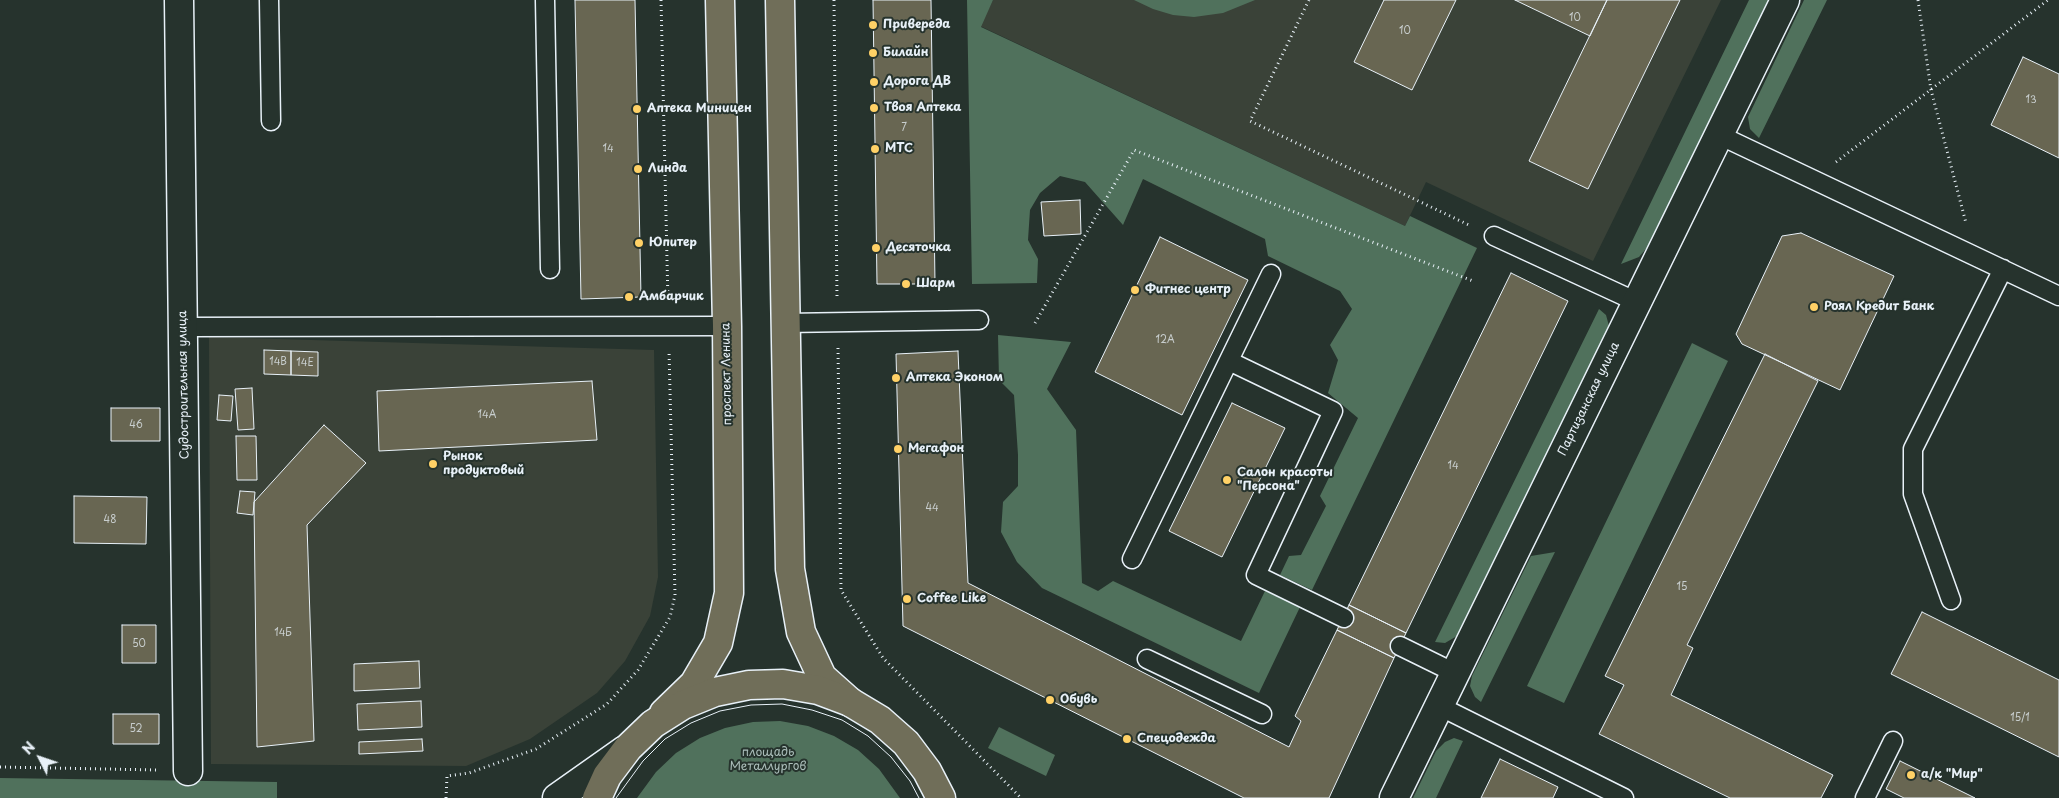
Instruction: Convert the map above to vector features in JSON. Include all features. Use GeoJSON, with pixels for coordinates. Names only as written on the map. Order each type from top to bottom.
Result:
{"type":"FeatureCollection","features":[{"type":"Feature","properties":{"kind":"main road","name":"проспект Ленина"},"geometry":{"type":"LineString","coordinates":[[653,724],[694,684],[718,643],[728,593],[727,326],[720,0]]}},
{"type":"Feature","properties":{"kind":"main road"},"geometry":{"type":"LineString","coordinates":[[780,0],[785,323],[792,592],[801,632],[822,677],[850,702]]}},
{"type":"Feature","properties":{"kind":"main road"},"geometry":{"type":"LineString","coordinates":[[597,798],[608,776],[628,748],[653,724],[682,705],[714,692],[749,685],[783,684],[818,690],[850,702],[880,720],[906,743],[927,770],[941,798]]}},
{"type":"Feature","properties":{"kind":"street","name":"Судостроительная улица"},"geometry":{"type":"LineString","coordinates":[[179,0],[188,771]]}},
{"type":"Feature","properties":{"kind":"street","name":"Партизанская улица"},"geometry":{"type":"LineString","coordinates":[[1394,798],[1785,0]]}},
{"type":"Feature","properties":{"kind":"street"},"geometry":{"type":"LineString","coordinates":[[557,798],[628,748]]}},
{"type":"Feature","properties":{"kind":"lane"},"geometry":{"type":"LineString","coordinates":[[269,0],[271,121]]}},
{"type":"Feature","properties":{"kind":"lane"},"geometry":{"type":"LineString","coordinates":[[545,0],[550,268]]}},
{"type":"Feature","properties":{"kind":"lane"},"geometry":{"type":"LineString","coordinates":[[1719,135],[2059,296]]}},
{"type":"Feature","properties":{"kind":"lane"},"geometry":{"type":"LineString","coordinates":[[1494,236],[1637,302]]}},
{"type":"Feature","properties":{"kind":"lane"},"geometry":{"type":"LineString","coordinates":[[1951,600],[1913,494],[1913,449],[2002,269]]}},
{"type":"Feature","properties":{"kind":"lane"},"geometry":{"type":"LineString","coordinates":[[1132,559],[1271,274]]}},
{"type":"Feature","properties":{"kind":"lane"},"geometry":{"type":"LineString","coordinates":[[785,323],[979,320]]}},
{"type":"Feature","properties":{"kind":"lane"},"geometry":{"type":"LineString","coordinates":[[183,326],[727,326]]}},
{"type":"Feature","properties":{"kind":"lane"},"geometry":{"type":"LineString","coordinates":[[1229,361],[1333,411],[1256,575],[1344,618]]}},
{"type":"Feature","properties":{"kind":"lane"},"geometry":{"type":"LineString","coordinates":[[1400,646],[1455,673]]}},
{"type":"Feature","properties":{"kind":"lane"},"geometry":{"type":"LineString","coordinates":[[1147,659],[1262,714]]}},
{"type":"Feature","properties":{"kind":"lane"},"geometry":{"type":"LineString","coordinates":[[1439,706],[1624,798]]}},
{"type":"Feature","properties":{"kind":"lane"},"geometry":{"type":"LineString","coordinates":[[1869,797],[1893,741]]}},
{"type":"Feature","properties":{"kind":"path"},"geometry":{"type":"LineString","coordinates":[[446,798],[447,776],[469,773],[536,749],[607,704],[638,670],[670,617],[675,595],[661,0]]}},
{"type":"Feature","properties":{"kind":"path"},"geometry":{"type":"LineString","coordinates":[[1310,0],[1250,121],[1494,236]]}},
{"type":"Feature","properties":{"kind":"path"},"geometry":{"type":"LineString","coordinates":[[1918,0],[1930,90],[1976,257]]}},
{"type":"Feature","properties":{"kind":"path"},"geometry":{"type":"LineString","coordinates":[[1814,179],[2048,0]]}},
{"type":"Feature","properties":{"kind":"path"},"geometry":{"type":"LineString","coordinates":[[1035,323],[1134,150],[1472,281]]}},
{"type":"Feature","properties":{"kind":"path"},"geometry":{"type":"LineString","coordinates":[[842,590],[883,658],[1021,798]]}},
{"type":"Feature","properties":{"kind":"path"},"geometry":{"type":"LineString","coordinates":[[0,767],[188,771]]}},
{"type":"Feature","properties":{"kind":"shaded area"},"geometry":{"type":"Polygon","coordinates":[[[993,0],[1721,0],[1593,261],[1426,182],[1405,226],[980,26],[993,0]]]}},
{"type":"Feature","properties":{"kind":"shaded area","name":"Рынок продуктовый"},"geometry":{"type":"Polygon","coordinates":[[[209,337],[654,350],[658,577],[650,616],[625,661],[597,693],[530,739],[466,766],[211,764],[209,337]]]}},
{"type":"Feature","properties":{"kind":"green space"},"geometry":{"type":"Polygon","coordinates":[[[967,0],[993,0],[981,27],[1405,226],[1410,216],[1477,248],[1312,590],[1280,575],[1289,556],[1301,555],[1326,506],[1320,496],[1358,418],[1328,393],[1338,360],[1330,345],[1352,309],[1340,291],[1268,256],[1265,239],[1143,179],[1123,225],[1085,182],[1060,176],[1040,193],[1030,210],[1028,240],[1038,259],[1037,283],[972,284],[967,0]]]}},
{"type":"Feature","properties":{"kind":"green space"},"geometry":{"type":"Polygon","coordinates":[[[1134,0],[1255,0],[1223,13],[1194,17],[1173,15],[1153,9],[1134,0]]]}},
{"type":"Feature","properties":{"kind":"green space"},"geometry":{"type":"Polygon","coordinates":[[[1749,0],[1770,0],[1650,244],[1639,257],[1621,264],[1749,0]]]}},
{"type":"Feature","properties":{"kind":"green space"},"geometry":{"type":"Polygon","coordinates":[[[1804,0],[1827,0],[1759,138],[1750,129],[1748,117],[1804,0]]]}},
{"type":"Feature","properties":{"kind":"green space"},"geometry":{"type":"Polygon","coordinates":[[[1599,309],[1606,315],[1609,326],[1606,338],[1465,627],[1457,636],[1445,643],[1435,642],[1599,309]]]}},
{"type":"Feature","properties":{"kind":"green space"},"geometry":{"type":"Polygon","coordinates":[[[998,335],[1071,342],[1047,389],[1076,430],[1082,583],[1098,591],[1113,581],[1241,641],[1265,591],[1300,607],[1259,693],[1042,588],[1017,562],[1001,532],[1003,502],[1018,486],[1018,455],[1014,395],[999,380],[998,335]]]}},
{"type":"Feature","properties":{"kind":"green space"},"geometry":{"type":"Polygon","coordinates":[[[1692,343],[1728,361],[1564,703],[1527,686],[1692,343]]]}},
{"type":"Feature","properties":{"kind":"green space"},"geometry":{"type":"Polygon","coordinates":[[[1555,552],[1481,702],[1475,697],[1470,686],[1472,676],[1531,556],[1555,552]]]}},
{"type":"Feature","properties":{"kind":"green space","name":"площадь Металлургов"},"geometry":{"type":"Polygon","coordinates":[[[780,721],[808,726],[834,736],[858,750],[879,769],[900,798],[637,798],[656,772],[676,753],[700,738],[725,728],[753,722],[780,721]]]}},
{"type":"Feature","properties":{"kind":"green space"},"geometry":{"type":"Polygon","coordinates":[[[999,727],[1055,755],[1046,776],[988,748],[999,727]]]}},
{"type":"Feature","properties":{"kind":"green space"},"geometry":{"type":"Polygon","coordinates":[[[1454,738],[1463,741],[1436,798],[1413,798],[1436,751],[1445,742],[1454,738]]]}},
{"type":"Feature","properties":{"kind":"green space"},"geometry":{"type":"Polygon","coordinates":[[[0,778],[277,782],[277,798],[0,798],[0,778]]]}},
{"type":"Feature","properties":{"kind":"building"},"geometry":{"type":"Polygon","coordinates":[[[575,0],[635,0],[641,297],[581,299],[575,0]]]}},
{"type":"Feature","properties":{"kind":"building"},"geometry":{"type":"Polygon","coordinates":[[[873,0],[931,0],[935,284],[877,284],[873,0]]]}},
{"type":"Feature","properties":{"kind":"building"},"geometry":{"type":"Polygon","coordinates":[[[1384,0],[1456,0],[1412,90],[1354,62],[1384,0]]]}},
{"type":"Feature","properties":{"kind":"building"},"geometry":{"type":"Polygon","coordinates":[[[1515,0],[1607,0],[1590,36],[1515,0]]]}},
{"type":"Feature","properties":{"kind":"building"},"geometry":{"type":"Polygon","coordinates":[[[1607,0],[1680,0],[1588,189],[1529,161],[1607,0]]]}},
{"type":"Feature","properties":{"kind":"building"},"geometry":{"type":"Polygon","coordinates":[[[2023,57],[2059,74],[2059,158],[1991,125],[2023,57]]]}},
{"type":"Feature","properties":{"kind":"building"},"geometry":{"type":"Polygon","coordinates":[[[1080,200],[1081,234],[1044,236],[1041,202],[1080,200]]]}},
{"type":"Feature","properties":{"kind":"building","name":"Роял Кредит Банк"},"geometry":{"type":"Polygon","coordinates":[[[1801,233],[1894,276],[1840,390],[1742,344],[1736,334],[1782,236],[1801,233]]]}},
{"type":"Feature","properties":{"kind":"building"},"geometry":{"type":"Polygon","coordinates":[[[1160,237],[1248,280],[1182,415],[1095,372],[1160,237]]]}},
{"type":"Feature","properties":{"kind":"building"},"geometry":{"type":"Polygon","coordinates":[[[1511,273],[1568,301],[1406,633],[1349,605],[1511,273]]]}},
{"type":"Feature","properties":{"kind":"building"},"geometry":{"type":"Polygon","coordinates":[[[264,350],[291,351],[291,375],[264,374],[264,350]]]}},
{"type":"Feature","properties":{"kind":"building"},"geometry":{"type":"Polygon","coordinates":[[[291,351],[318,352],[318,376],[291,375],[291,351]]]}},
{"type":"Feature","properties":{"kind":"building"},"geometry":{"type":"Polygon","coordinates":[[[958,351],[968,583],[1289,747],[1301,721],[1295,716],[1337,630],[1394,658],[1329,798],[1244,798],[903,626],[896,354],[958,351]]]}},
{"type":"Feature","properties":{"kind":"building"},"geometry":{"type":"Polygon","coordinates":[[[1765,354],[1818,381],[1687,645],[1693,648],[1671,695],[1833,775],[1821,798],[1730,798],[1599,734],[1624,685],[1605,676],[1765,354]]]}},
{"type":"Feature","properties":{"kind":"building"},"geometry":{"type":"Polygon","coordinates":[[[592,381],[597,440],[379,451],[377,391],[592,381]]]}},
{"type":"Feature","properties":{"kind":"building"},"geometry":{"type":"Polygon","coordinates":[[[252,388],[254,429],[238,430],[235,389],[252,388]]]}},
{"type":"Feature","properties":{"kind":"building"},"geometry":{"type":"Polygon","coordinates":[[[219,395],[233,396],[231,421],[217,420],[219,395]]]}},
{"type":"Feature","properties":{"kind":"building","name":"Салон красоты \"Персона\""},"geometry":{"type":"Polygon","coordinates":[[[1232,403],[1285,428],[1222,557],[1169,531],[1232,403]]]}},
{"type":"Feature","properties":{"kind":"building"},"geometry":{"type":"Polygon","coordinates":[[[111,408],[160,408],[160,441],[111,441],[111,408]]]}},
{"type":"Feature","properties":{"kind":"building"},"geometry":{"type":"Polygon","coordinates":[[[324,425],[366,463],[307,525],[314,741],[257,747],[254,502],[324,425]]]}},
{"type":"Feature","properties":{"kind":"building"},"geometry":{"type":"Polygon","coordinates":[[[236,436],[256,436],[257,480],[237,480],[236,436]]]}},
{"type":"Feature","properties":{"kind":"building"},"geometry":{"type":"Polygon","coordinates":[[[240,491],[255,492],[253,515],[237,513],[240,491]]]}},
{"type":"Feature","properties":{"kind":"building"},"geometry":{"type":"Polygon","coordinates":[[[74,496],[147,497],[146,544],[74,543],[74,496]]]}},
{"type":"Feature","properties":{"kind":"building"},"geometry":{"type":"Polygon","coordinates":[[[1349,605],[1406,633],[1394,658],[1337,630],[1349,605]]]}},
{"type":"Feature","properties":{"kind":"building"},"geometry":{"type":"Polygon","coordinates":[[[1922,612],[2059,680],[2059,757],[1891,674],[1922,612]]]}},
{"type":"Feature","properties":{"kind":"building"},"geometry":{"type":"Polygon","coordinates":[[[122,625],[156,625],[156,663],[122,663],[122,625]]]}},
{"type":"Feature","properties":{"kind":"building"},"geometry":{"type":"Polygon","coordinates":[[[419,661],[420,688],[354,691],[354,664],[419,661]]]}},
{"type":"Feature","properties":{"kind":"building"},"geometry":{"type":"Polygon","coordinates":[[[421,701],[422,727],[358,730],[357,704],[421,701]]]}},
{"type":"Feature","properties":{"kind":"building"},"geometry":{"type":"Polygon","coordinates":[[[113,714],[159,714],[159,744],[113,744],[113,714]]]}},
{"type":"Feature","properties":{"kind":"building"},"geometry":{"type":"Polygon","coordinates":[[[422,739],[423,751],[359,754],[359,742],[422,739]]]}},
{"type":"Feature","properties":{"kind":"building"},"geometry":{"type":"Polygon","coordinates":[[[1500,759],[1558,787],[1553,798],[1481,798],[1500,759]]]}},
{"type":"Feature","properties":{"kind":"building","name":"а/к \"Мир\""},"geometry":{"type":"Polygon","coordinates":[[[1900,761],[1975,798],[1904,798],[1886,789],[1900,761]]]}},
{"type":"Feature","properties":{"kind":"tram line"},"geometry":{"type":"LineString","coordinates":[[616,798],[643,761],[665,739],[691,723],[720,711],[751,705],[782,704],[812,710],[842,720],[868,736],[891,757],[910,781],[919,798]]}},
{"type":"Feature","properties":{"kind":"place","name":"Привереда"},"geometry":{"type":"Point","coordinates":[873,25]}},
{"type":"Feature","properties":{"kind":"place","name":"Билайн"},"geometry":{"type":"Point","coordinates":[873,53]}},
{"type":"Feature","properties":{"kind":"place","name":"Дорога ДВ"},"geometry":{"type":"Point","coordinates":[874,82]}},
{"type":"Feature","properties":{"kind":"place","name":"Твоя Аптека"},"geometry":{"type":"Point","coordinates":[874,108]}},
{"type":"Feature","properties":{"kind":"place","name":"Аптека Миницен"},"geometry":{"type":"Point","coordinates":[637,109]}},
{"type":"Feature","properties":{"kind":"place","name":"МТС"},"geometry":{"type":"Point","coordinates":[875,149]}},
{"type":"Feature","properties":{"kind":"place","name":"Линда"},"geometry":{"type":"Point","coordinates":[638,169]}},
{"type":"Feature","properties":{"kind":"place","name":"Юпитер"},"geometry":{"type":"Point","coordinates":[639,243]}},
{"type":"Feature","properties":{"kind":"place","name":"Десяточка"},"geometry":{"type":"Point","coordinates":[876,248]}},
{"type":"Feature","properties":{"kind":"place","name":"Шарм"},"geometry":{"type":"Point","coordinates":[906,284]}},
{"type":"Feature","properties":{"kind":"place","name":"Фитнес центр"},"geometry":{"type":"Point","coordinates":[1135,290]}},
{"type":"Feature","properties":{"kind":"place","name":"Амбарчик"},"geometry":{"type":"Point","coordinates":[629,297]}},
{"type":"Feature","properties":{"kind":"place","name":"Роял Кредит Банк"},"geometry":{"type":"Point","coordinates":[1814,307]}},
{"type":"Feature","properties":{"kind":"place","name":"Аптека Эконом"},"geometry":{"type":"Point","coordinates":[896,378]}},
{"type":"Feature","properties":{"kind":"place","name":"Мегафон"},"geometry":{"type":"Point","coordinates":[898,449]}},
{"type":"Feature","properties":{"kind":"place","name":"Рынок продуктовый"},"geometry":{"type":"Point","coordinates":[433,464]}},
{"type":"Feature","properties":{"kind":"place","name":"Салон красоты \"Персона\""},"geometry":{"type":"Point","coordinates":[1227,480]}},
{"type":"Feature","properties":{"kind":"place","name":"Coffee Like"},"geometry":{"type":"Point","coordinates":[907,599]}},
{"type":"Feature","properties":{"kind":"place","name":"Обувь"},"geometry":{"type":"Point","coordinates":[1050,700]}},
{"type":"Feature","properties":{"kind":"place","name":"Спецодежда"},"geometry":{"type":"Point","coordinates":[1127,739]}},
{"type":"Feature","properties":{"kind":"place","name":"а/к \"Мир\""},"geometry":{"type":"Point","coordinates":[1911,775]}}]}
